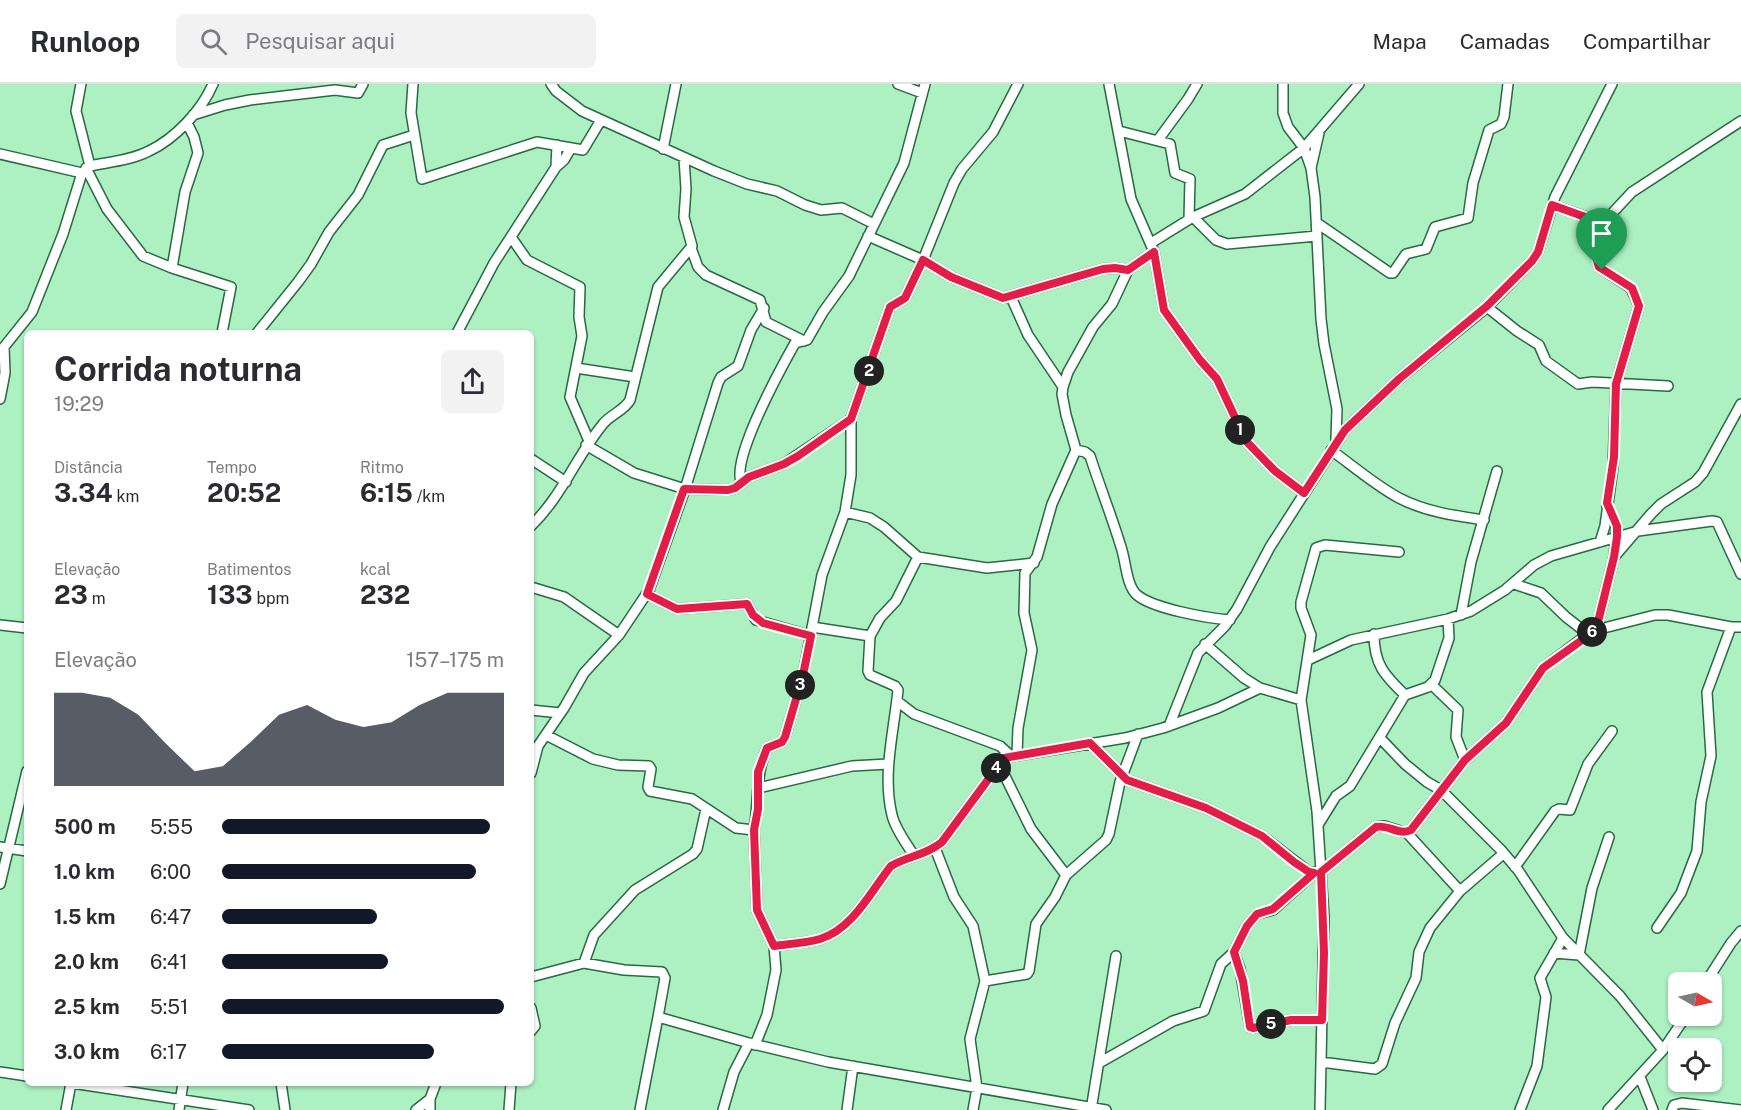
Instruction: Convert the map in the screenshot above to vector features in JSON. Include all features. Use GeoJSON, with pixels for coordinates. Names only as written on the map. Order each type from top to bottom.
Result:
{"type":"FeatureCollection","features":[{"type":"Feature","properties":{"kind":"street"},"geometry":{"type":"LineString","coordinates":[[81,84],[76,111],[86,169],[106,209],[143,256],[231,287],[223,330]]}},
{"type":"Feature","properties":{"kind":"street"},"geometry":{"type":"LineString","coordinates":[[0,154],[86,169],[147,152],[157,147],[190,119],[203,103],[213,84]]}},
{"type":"Feature","properties":{"kind":"street"},"geometry":{"type":"LineString","coordinates":[[190,119],[225,105],[250,100],[335,90],[358,93],[363,84]]}},
{"type":"Feature","properties":{"kind":"street"},"geometry":{"type":"LineString","coordinates":[[412,84],[411,113],[422,179],[537,142],[583,150],[601,120]]}},
{"type":"Feature","properties":{"kind":"street"},"geometry":{"type":"LineString","coordinates":[[551,84],[573,105],[601,120],[734,180],[783,194],[821,210],[842,208],[874,224]]}},
{"type":"Feature","properties":{"kind":"street"},"geometry":{"type":"LineString","coordinates":[[663,149],[676,84]]}},
{"type":"Feature","properties":{"kind":"street"},"geometry":{"type":"LineString","coordinates":[[741,482],[739,472],[766,397],[795,343],[807,340],[823,312],[849,276],[904,163],[924,89],[898,84]]}},
{"type":"Feature","properties":{"kind":"street"},"geometry":{"type":"LineString","coordinates":[[723,1110],[734,1072],[752,1044],[772,996],[776,970],[774,946],[757,910],[754,830],[758,809],[758,772],[767,748],[782,742],[785,737],[803,675],[822,575],[845,512],[851,475],[851,419],[890,307],[905,298],[954,183],[962,169],[993,132],[1018,84]]}},
{"type":"Feature","properties":{"kind":"street"},"geometry":{"type":"LineString","coordinates":[[1108,84],[1131,199],[1152,248],[1164,310],[1200,360],[1217,379],[1246,441],[1275,471],[1304,493]]}},
{"type":"Feature","properties":{"kind":"street"},"geometry":{"type":"LineString","coordinates":[[1158,140],[1197,84]]}},
{"type":"Feature","properties":{"kind":"street"},"geometry":{"type":"LineString","coordinates":[[1283,84],[1283,112],[1288,127],[1304,148],[1311,168],[1317,223],[1324,344],[1337,408],[1334,446]]}},
{"type":"Feature","properties":{"kind":"street"},"geometry":{"type":"LineString","coordinates":[[1014,755],[1032,650],[1024,613],[1027,570],[1034,563],[1052,504],[1076,450],[1062,394],[1062,387],[1068,372],[1093,327],[1112,304],[1128,270],[1191,218],[1245,194],[1304,148],[1359,84]]}},
{"type":"Feature","properties":{"kind":"street"},"geometry":{"type":"LineString","coordinates":[[1317,223],[1390,273],[1393,273],[1406,254],[1426,249],[1435,227],[1468,218],[1473,183],[1489,130],[1501,124],[1504,117],[1508,84]]}},
{"type":"Feature","properties":{"kind":"street"},"geometry":{"type":"LineString","coordinates":[[1169,726],[1193,664],[1205,644],[1230,620],[1270,547],[1345,430],[1399,379],[1487,306],[1532,261],[1538,252],[1552,205],[1578,148],[1612,84]]}},
{"type":"Feature","properties":{"kind":"street"},"geometry":{"type":"LineString","coordinates":[[172,268],[185,192],[198,153],[190,119]]}},
{"type":"Feature","properties":{"kind":"street"},"geometry":{"type":"LineString","coordinates":[[1552,205],[1603,223],[1632,192],[1741,121]]}},
{"type":"Feature","properties":{"kind":"street"},"geometry":{"type":"LineString","coordinates":[[1311,168],[1320,130]]}},
{"type":"Feature","properties":{"kind":"street"},"geometry":{"type":"LineString","coordinates":[[1119,131],[1170,144],[1175,173],[1190,179],[1191,218],[1216,240],[1227,244],[1317,236]]}},
{"type":"Feature","properties":{"kind":"street"},"geometry":{"type":"LineString","coordinates":[[260,330],[304,273],[329,231],[358,195],[383,145],[414,135]]}},
{"type":"Feature","properties":{"kind":"street"},"geometry":{"type":"LineString","coordinates":[[556,167],[557,145]]}},
{"type":"Feature","properties":{"kind":"street"},"geometry":{"type":"LineString","coordinates":[[459,330],[484,280],[556,167],[572,148]]}},
{"type":"Feature","properties":{"kind":"street"},"geometry":{"type":"LineString","coordinates":[[684,158],[686,189],[684,218],[692,243],[691,248],[701,271],[760,300],[766,322],[804,342]]}},
{"type":"Feature","properties":{"kind":"street"},"geometry":{"type":"LineString","coordinates":[[0,399],[3,372],[2,350],[32,312],[86,169]]}},
{"type":"Feature","properties":{"kind":"street"},"geometry":{"type":"LineString","coordinates":[[1599,222],[1597,237],[1599,267],[1632,288],[1639,306],[1616,384],[1614,457],[1604,530],[1600,542]]}},
{"type":"Feature","properties":{"kind":"street"},"geometry":{"type":"LineString","coordinates":[[868,236],[923,260],[951,277],[1003,298],[1103,269],[1128,270]]}},
{"type":"Feature","properties":{"kind":"street"},"geometry":{"type":"LineString","coordinates":[[511,237],[527,260],[580,287],[579,316],[582,336],[570,398],[588,443],[634,473],[684,489],[728,490],[735,488],[749,477],[784,464],[840,429],[851,419]]}},
{"type":"Feature","properties":{"kind":"street"},"geometry":{"type":"LineString","coordinates":[[534,522],[566,482],[588,443],[605,421],[627,405],[658,287],[691,248]]}},
{"type":"Feature","properties":{"kind":"street"},"geometry":{"type":"LineString","coordinates":[[1011,297],[1028,335],[1062,387]]}},
{"type":"Feature","properties":{"kind":"street"},"geometry":{"type":"LineString","coordinates":[[1487,306],[1517,331],[1539,345],[1546,361],[1578,384],[1592,381],[1668,386]]}},
{"type":"Feature","properties":{"kind":"street"},"geometry":{"type":"LineString","coordinates":[[534,760],[536,752],[584,673],[619,635],[647,594],[718,383],[721,377],[738,366],[751,330],[764,308]]}},
{"type":"Feature","properties":{"kind":"street"},"geometry":{"type":"LineString","coordinates":[[576,368],[635,377]]}},
{"type":"Feature","properties":{"kind":"street"},"geometry":{"type":"LineString","coordinates":[[1614,557],[1661,504],[1682,492],[1703,473],[1741,404]]}},
{"type":"Feature","properties":{"kind":"street"},"geometry":{"type":"LineString","coordinates":[[840,429],[852,431]]}},
{"type":"Feature","properties":{"kind":"street"},"geometry":{"type":"LineString","coordinates":[[1334,446],[1384,488],[1408,502],[1442,513],[1484,520]]}},
{"type":"Feature","properties":{"kind":"street"},"geometry":{"type":"LineString","coordinates":[[1076,450],[1090,456],[1121,547],[1132,590],[1139,596],[1165,607],[1205,618],[1230,620]]}},
{"type":"Feature","properties":{"kind":"street"},"geometry":{"type":"LineString","coordinates":[[534,461],[566,482]]}},
{"type":"Feature","properties":{"kind":"street"},"geometry":{"type":"LineString","coordinates":[[1461,615],[1471,562],[1497,471]]}},
{"type":"Feature","properties":{"kind":"street"},"geometry":{"type":"LineString","coordinates":[[1592,632],[1614,557],[1617,537],[1617,526],[1607,507]]}},
{"type":"Feature","properties":{"kind":"street"},"geometry":{"type":"LineString","coordinates":[[845,512],[870,518],[884,527],[918,557],[987,567],[1034,563]]}},
{"type":"Feature","properties":{"kind":"street"},"geometry":{"type":"LineString","coordinates":[[1308,660],[1351,640],[1461,615],[1480,607],[1514,584],[1542,559],[1638,531],[1717,522],[1741,574]]}},
{"type":"Feature","properties":{"kind":"street"},"geometry":{"type":"LineString","coordinates":[[1320,1110],[1324,953],[1318,872],[1318,825],[1308,737],[1301,700],[1311,635],[1301,602],[1316,548],[1325,545],[1399,552]]}},
{"type":"Feature","properties":{"kind":"street"},"geometry":{"type":"LineString","coordinates":[[914,856],[892,815],[888,764],[897,688],[868,673],[870,636],[880,618],[896,601],[918,557]]}},
{"type":"Feature","properties":{"kind":"street"},"geometry":{"type":"LineString","coordinates":[[1514,584],[1541,592],[1566,618],[1592,632]]}},
{"type":"Feature","properties":{"kind":"street"},"geometry":{"type":"LineString","coordinates":[[534,588],[564,597],[619,635]]}},
{"type":"Feature","properties":{"kind":"street"},"geometry":{"type":"LineString","coordinates":[[647,594],[677,609],[747,604],[753,615],[763,623],[812,632],[870,636]]}},
{"type":"Feature","properties":{"kind":"street"},"geometry":{"type":"LineString","coordinates":[[1407,832],[1411,830],[1465,760],[1506,723],[1543,668],[1592,632],[1655,615],[1668,615],[1738,627]]}},
{"type":"Feature","properties":{"kind":"street"},"geometry":{"type":"LineString","coordinates":[[1318,825],[1336,796],[1350,786],[1405,695],[1417,692],[1431,684],[1438,676],[1449,638],[1448,619]]}},
{"type":"Feature","properties":{"kind":"street"},"geometry":{"type":"LineString","coordinates":[[1657,928],[1681,893],[1697,851],[1701,802],[1711,756],[1707,692],[1741,622]]}},
{"type":"Feature","properties":{"kind":"street"},"geometry":{"type":"LineString","coordinates":[[0,624],[24,628]]}},
{"type":"Feature","properties":{"kind":"street"},"geometry":{"type":"LineString","coordinates":[[1374,634],[1375,656],[1380,669],[1405,695]]}},
{"type":"Feature","properties":{"kind":"street"},"geometry":{"type":"LineString","coordinates":[[1205,644],[1235,671],[1260,688],[1301,700]]}},
{"type":"Feature","properties":{"kind":"street"},"geometry":{"type":"LineString","coordinates":[[1431,684],[1458,710],[1456,737],[1465,760]]}},
{"type":"Feature","properties":{"kind":"street"},"geometry":{"type":"LineString","coordinates":[[774,946],[820,939],[836,932],[849,922],[891,866],[934,848],[948,835],[1004,758],[1138,734],[1169,726],[1218,708],[1260,688]]}},
{"type":"Feature","properties":{"kind":"street"},"geometry":{"type":"LineString","coordinates":[[897,701],[914,714],[1000,746],[1014,755]]}},
{"type":"Feature","properties":{"kind":"street"},"geometry":{"type":"LineString","coordinates":[[534,710],[560,713]]}},
{"type":"Feature","properties":{"kind":"street"},"geometry":{"type":"LineString","coordinates":[[1515,867],[1555,811],[1570,810],[1588,764],[1612,730]]}},
{"type":"Feature","properties":{"kind":"street"},"geometry":{"type":"LineString","coordinates":[[986,981],[1027,974],[1029,971],[1036,924],[1066,875],[1106,840],[1111,827],[1118,788],[1138,734]]}},
{"type":"Feature","properties":{"kind":"street"},"geometry":{"type":"LineString","coordinates":[[546,735],[593,759],[618,765],[649,766],[651,769],[648,787],[650,790],[692,799],[736,828],[754,830]]}},
{"type":"Feature","properties":{"kind":"street"},"geometry":{"type":"LineString","coordinates":[[1380,738],[1405,765],[1442,790],[1515,867],[1563,938],[1620,996],[1663,1050]]}},
{"type":"Feature","properties":{"kind":"street"},"geometry":{"type":"LineString","coordinates":[[1090,743],[1122,776],[1133,782],[1193,801],[1262,836],[1309,872],[1318,872]]}},
{"type":"Feature","properties":{"kind":"street"},"geometry":{"type":"LineString","coordinates":[[758,788],[852,766],[888,764]]}},
{"type":"Feature","properties":{"kind":"street"},"geometry":{"type":"LineString","coordinates":[[999,764],[1031,830],[1066,875]]}},
{"type":"Feature","properties":{"kind":"street"},"geometry":{"type":"LineString","coordinates":[[0,884],[4,848],[24,781]]}},
{"type":"Feature","properties":{"kind":"street"},"geometry":{"type":"LineString","coordinates":[[584,963],[594,935],[635,890],[693,854],[697,849],[706,809]]}},
{"type":"Feature","properties":{"kind":"street"},"geometry":{"type":"LineString","coordinates":[[1099,1063],[1173,1021],[1204,1011],[1221,964],[1234,952],[1247,926],[1257,914],[1273,909],[1376,827],[1384,826],[1407,832],[1460,891]]}},
{"type":"Feature","properties":{"kind":"street"},"geometry":{"type":"LineString","coordinates":[[1579,955],[1592,888],[1609,837]]}},
{"type":"Feature","properties":{"kind":"street"},"geometry":{"type":"LineString","coordinates":[[4,848],[24,851]]}},
{"type":"Feature","properties":{"kind":"street"},"geometry":{"type":"LineString","coordinates":[[934,848],[954,897],[973,926],[986,981],[970,1039],[977,1088],[973,1110]]}},
{"type":"Feature","properties":{"kind":"street"},"geometry":{"type":"LineString","coordinates":[[1321,1062],[1374,1069],[1382,1064],[1395,1023],[1416,978],[1422,943],[1430,928],[1460,891],[1503,854]]}},
{"type":"Feature","properties":{"kind":"street"},"geometry":{"type":"LineString","coordinates":[[1712,972],[1741,931]]}},
{"type":"Feature","properties":{"kind":"street"},"geometry":{"type":"LineString","coordinates":[[1520,1110],[1538,1066],[1546,997],[1540,978],[1563,938]]}},
{"type":"Feature","properties":{"kind":"street"},"geometry":{"type":"LineString","coordinates":[[1234,952],[1243,981],[1250,1027],[1291,1020],[1322,1020]]}},
{"type":"Feature","properties":{"kind":"street"},"geometry":{"type":"LineString","coordinates":[[1554,953],[1579,955]]}},
{"type":"Feature","properties":{"kind":"street"},"geometry":{"type":"LineString","coordinates":[[1092,1109],[1116,956]]}},
{"type":"Feature","properties":{"kind":"street"},"geometry":{"type":"LineString","coordinates":[[534,976],[584,963],[624,970],[663,972],[665,978],[640,1110]]}},
{"type":"Feature","properties":{"kind":"street"},"geometry":{"type":"LineString","coordinates":[[658,1017],[752,1044],[828,1062],[1106,1110]]}},
{"type":"Feature","properties":{"kind":"street"},"geometry":{"type":"LineString","coordinates":[[1608,1110],[1663,1050],[1679,1026]]}},
{"type":"Feature","properties":{"kind":"street"},"geometry":{"type":"LineString","coordinates":[[847,1110],[853,1066]]}},
{"type":"Feature","properties":{"kind":"street"},"geometry":{"type":"LineString","coordinates":[[0,1072],[24,1076]]}},
{"type":"Feature","properties":{"kind":"street"},"geometry":{"type":"LineString","coordinates":[[1640,1077],[1653,1110]]}},
{"type":"Feature","properties":{"kind":"street"},"geometry":{"type":"LineString","coordinates":[[66,1110],[70,1086]]}},
{"type":"Feature","properties":{"kind":"street"},"geometry":{"type":"LineString","coordinates":[[86,1086],[180,1105],[249,1110]]}},
{"type":"Feature","properties":{"kind":"street"},"geometry":{"type":"LineString","coordinates":[[180,1105],[183,1086]]}},
{"type":"Feature","properties":{"kind":"street"},"geometry":{"type":"LineString","coordinates":[[281,1086],[285,1110]]}},
{"type":"Feature","properties":{"kind":"street"},"geometry":{"type":"LineString","coordinates":[[430,1110],[430,1099],[435,1086]]}},
{"type":"Feature","properties":{"kind":"street"},"geometry":{"type":"LineString","coordinates":[[509,1110],[511,1086]]}},
{"type":"Feature","properties":{"kind":"street"},"geometry":{"type":"LineString","coordinates":[[416,1110],[430,1099]]}},
{"type":"Feature","properties":{"kind":"street"},"geometry":{"type":"LineString","coordinates":[[1672,1110],[1674,1105],[1682,1103],[1741,1110]]}},
{"type":"Feature","properties":{"kind":"route"},"geometry":{"type":"LineString","coordinates":[[1552,205],[1599,222],[1597,261],[1602,270],[1632,288],[1639,306],[1616,384],[1614,457],[1607,507],[1617,526],[1617,537],[1596,630],[1543,668],[1506,723],[1456,770],[1411,830],[1402,832],[1384,826],[1376,827],[1321,872],[1324,917],[1322,1020],[1301,1019],[1250,1027],[1243,981],[1234,952],[1247,926],[1257,914],[1273,909],[1314,873],[1294,862],[1262,836],[1193,801],[1127,780],[1090,743],[1004,758],[942,842],[934,848],[891,866],[849,922],[836,932],[820,939],[774,946],[757,910],[754,830],[758,809],[758,772],[767,748],[782,742],[785,737],[803,675],[811,636],[756,620],[749,605],[744,603],[677,609],[647,594],[684,489],[728,490],[735,488],[749,477],[784,464],[798,456],[840,429],[851,419],[890,307],[905,298],[923,260],[951,277],[1003,298],[1103,269],[1128,270],[1154,252],[1164,310],[1200,360],[1217,379],[1241,434],[1275,471],[1304,493],[1345,430],[1399,379],[1487,306],[1532,261],[1538,252],[1552,205]]}}]}
